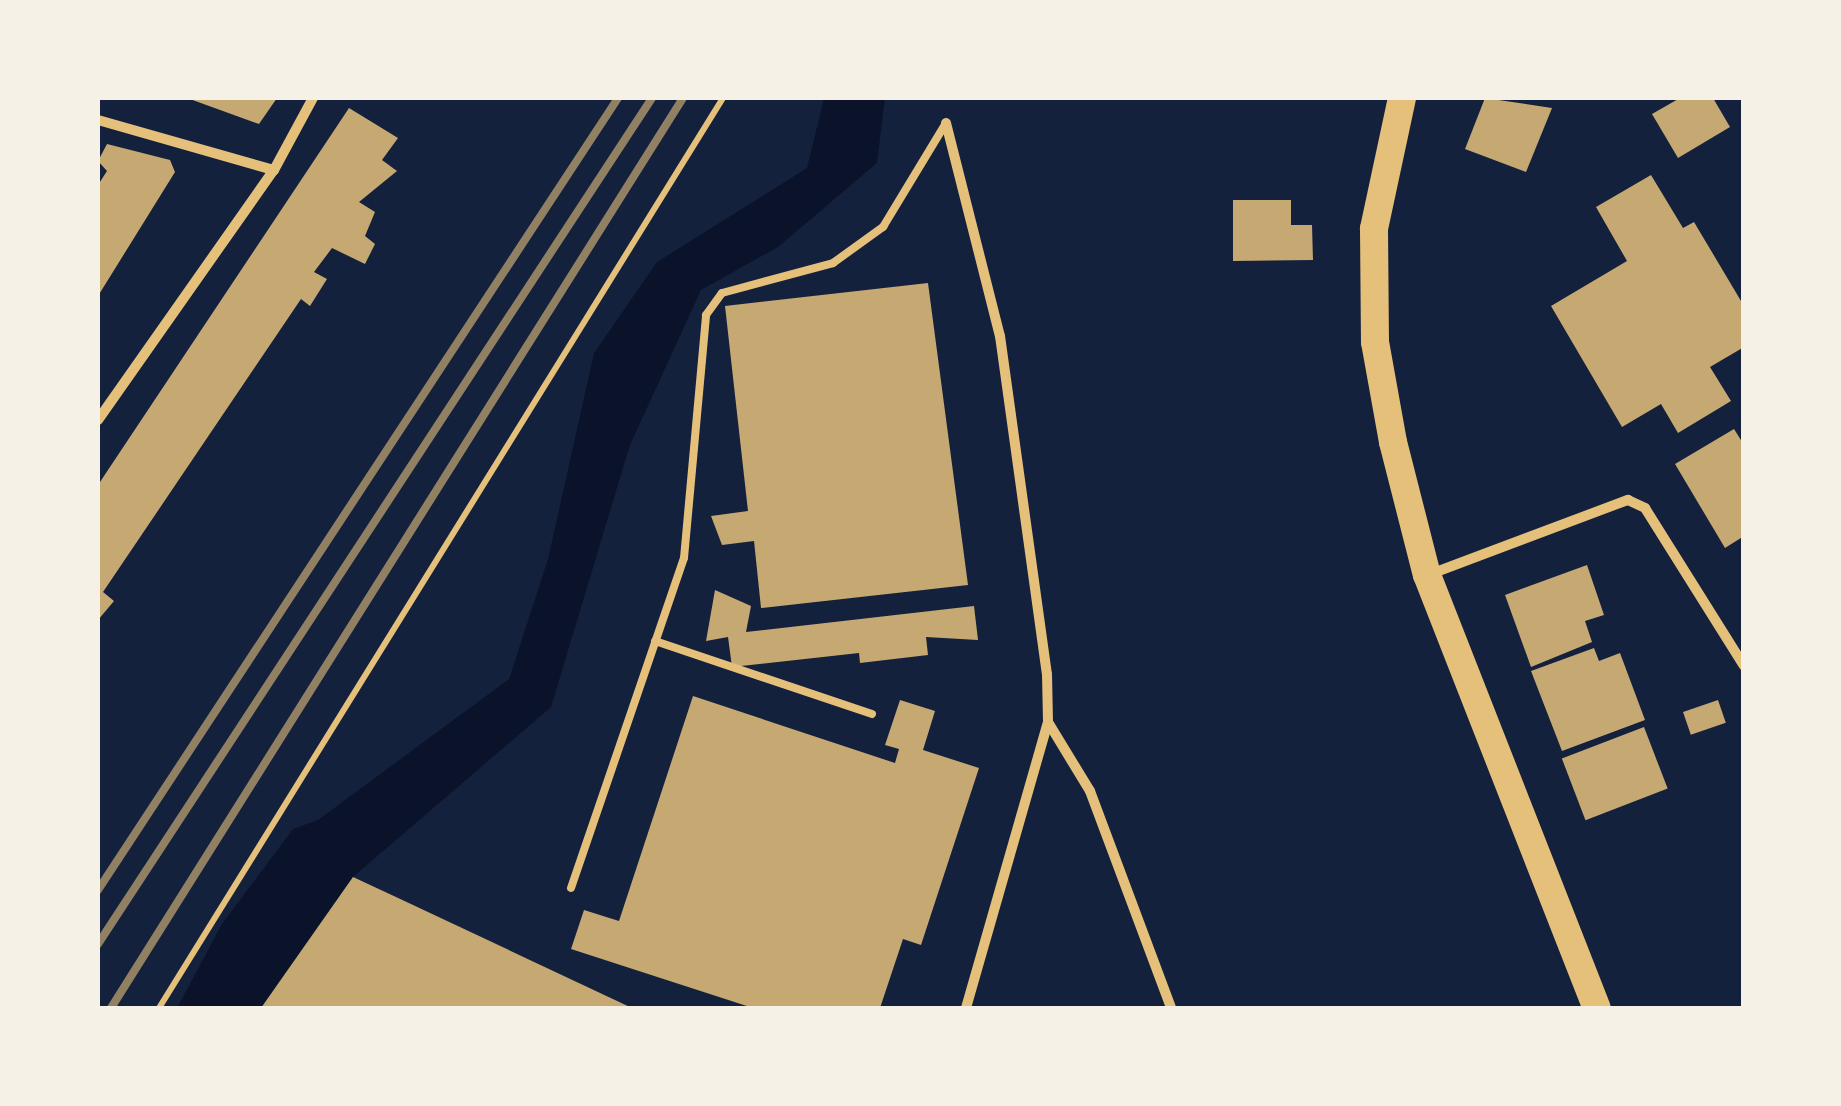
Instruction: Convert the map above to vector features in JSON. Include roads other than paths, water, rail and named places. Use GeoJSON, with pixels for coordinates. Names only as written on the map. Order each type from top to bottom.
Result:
{"type":"FeatureCollection","features":[{"type":"Feature","properties":{"kind":"highway"},"geometry":{"type":"LineString","coordinates":[[1402,98],[1376,204],[1372,288],[1382,388],[1428,575],[1597,1008]]}},
{"type":"Feature","properties":{"kind":"street"},"geometry":{"type":"LineString","coordinates":[[98,420],[274,170],[313,98]]}},
{"type":"Feature","properties":{"kind":"street"},"geometry":{"type":"LineString","coordinates":[[98,120],[274,170]]}},
{"type":"Feature","properties":{"kind":"street"},"geometry":{"type":"LineString","coordinates":[[946,123],[1000,336],[1040,596],[1048,722],[966,1008]]}},
{"type":"Feature","properties":{"kind":"street"},"geometry":{"type":"LineString","coordinates":[[1428,575],[1628,500],[1645,508],[1744,666]]}},
{"type":"Feature","properties":{"kind":"street"},"geometry":{"type":"LineString","coordinates":[[1048,722],[1090,791],[1171,1008]]}},
{"type":"Feature","properties":{"kind":"lane"},"geometry":{"type":"LineString","coordinates":[[571,888],[684,558],[706,315],[722,293],[833,263],[883,227],[946,123]]}},
{"type":"Feature","properties":{"kind":"lane"},"geometry":{"type":"LineString","coordinates":[[655,641],[872,714]]}},
{"type":"Feature","properties":{"kind":"water"},"geometry":{"type":"Polygon","coordinates":[[[824,98],[885,98],[877,163],[778,247],[701,290],[630,445],[551,707],[353,877],[261,1008],[177,1008],[222,924],[293,829],[318,820],[509,679],[548,559],[594,353],[657,262],[807,168],[824,98]]]}},
{"type":"Feature","properties":{"kind":"railway"},"geometry":{"type":"LineString","coordinates":[[98,890],[618,98]]}},
{"type":"Feature","properties":{"kind":"railway"},"geometry":{"type":"LineString","coordinates":[[98,944],[652,98]]}},
{"type":"Feature","properties":{"kind":"railway"},"geometry":{"type":"LineString","coordinates":[[111,1008],[683,98]]}}]}
